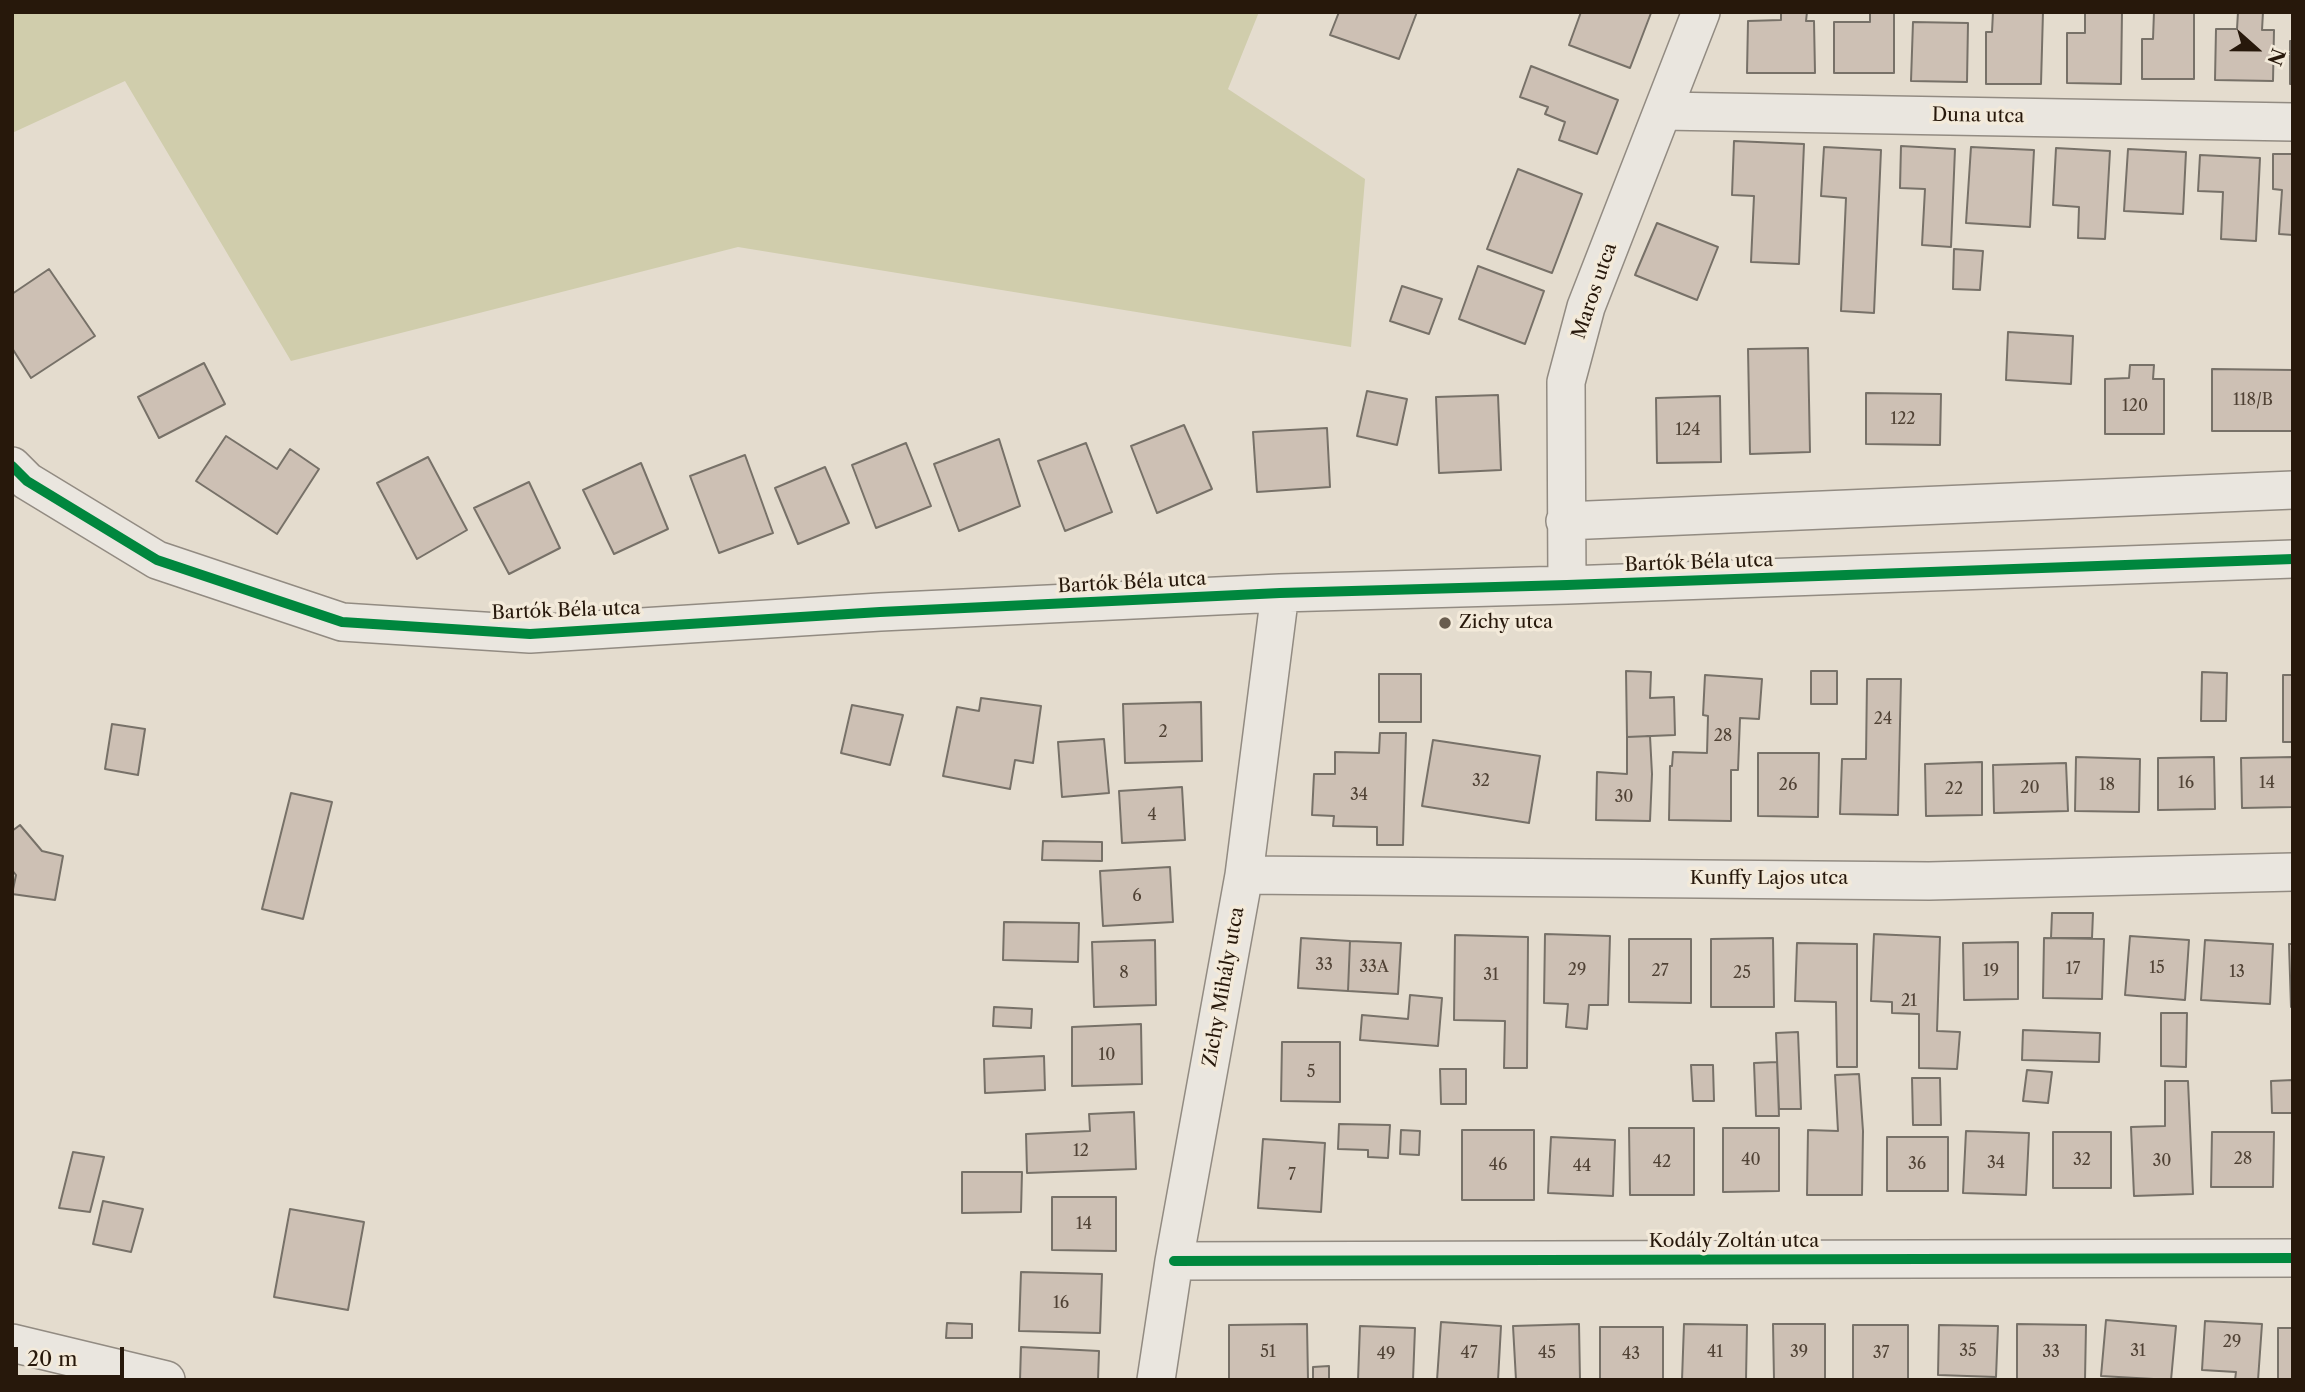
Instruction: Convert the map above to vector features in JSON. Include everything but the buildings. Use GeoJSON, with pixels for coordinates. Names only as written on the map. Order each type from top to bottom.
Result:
{"type":"FeatureCollection","features":[{"type":"Feature","properties":{"kind":"street","name":"Maros utca"},"geometry":{"type":"LineString","coordinates":[[1567,585],[1566,382],[1586,307],[1702,12]]}},
{"type":"Feature","properties":{"kind":"street","name":"Duna utca"},"geometry":{"type":"LineString","coordinates":[[1662,111],[2293,122]]}},
{"type":"Feature","properties":{"kind":"street","name":"Bartók Béla utca"},"geometry":{"type":"LineString","coordinates":[[12,466],[27,481],[158,560],[342,622],[530,634],[880,612],[1280,593],[2293,559]]}},
{"type":"Feature","properties":{"kind":"street"},"geometry":{"type":"LineString","coordinates":[[1565,521],[2293,491]]}},
{"type":"Feature","properties":{"kind":"street","name":"Zichy Mihály utca"},"geometry":{"type":"LineString","coordinates":[[1156,1380],[1174,1261],[1244,875],[1280,593]]}},
{"type":"Feature","properties":{"kind":"street","name":"Kunffy Lajos utca"},"geometry":{"type":"LineString","coordinates":[[1244,875],[1929,881],[2293,872]]}},
{"type":"Feature","properties":{"kind":"street","name":"Kodály Zoltán utca"},"geometry":{"type":"LineString","coordinates":[[1174,1261],[2293,1258]]}},
{"type":"Feature","properties":{"kind":"street"},"geometry":{"type":"LineString","coordinates":[[12,1343],[166,1380]]}},
{"type":"Feature","properties":{"kind":"shaded area"},"geometry":{"type":"Polygon","coordinates":[[[12,12],[1259,12],[1228,89],[1365,179],[1351,347],[738,247],[291,361],[125,81],[12,133],[12,12]]]}},
{"type":"Feature","properties":{"kind":"cycle path"},"geometry":{"type":"LineString","coordinates":[[12,466],[27,481],[157,560],[342,622],[530,634],[880,612],[1280,593],[2293,559]]}},
{"type":"Feature","properties":{"kind":"cycle path"},"geometry":{"type":"LineString","coordinates":[[1174,1261],[2293,1258]]}},
{"type":"Feature","properties":{"kind":"place","name":"Zichy utca"},"geometry":{"type":"Point","coordinates":[1445,623]}}]}
